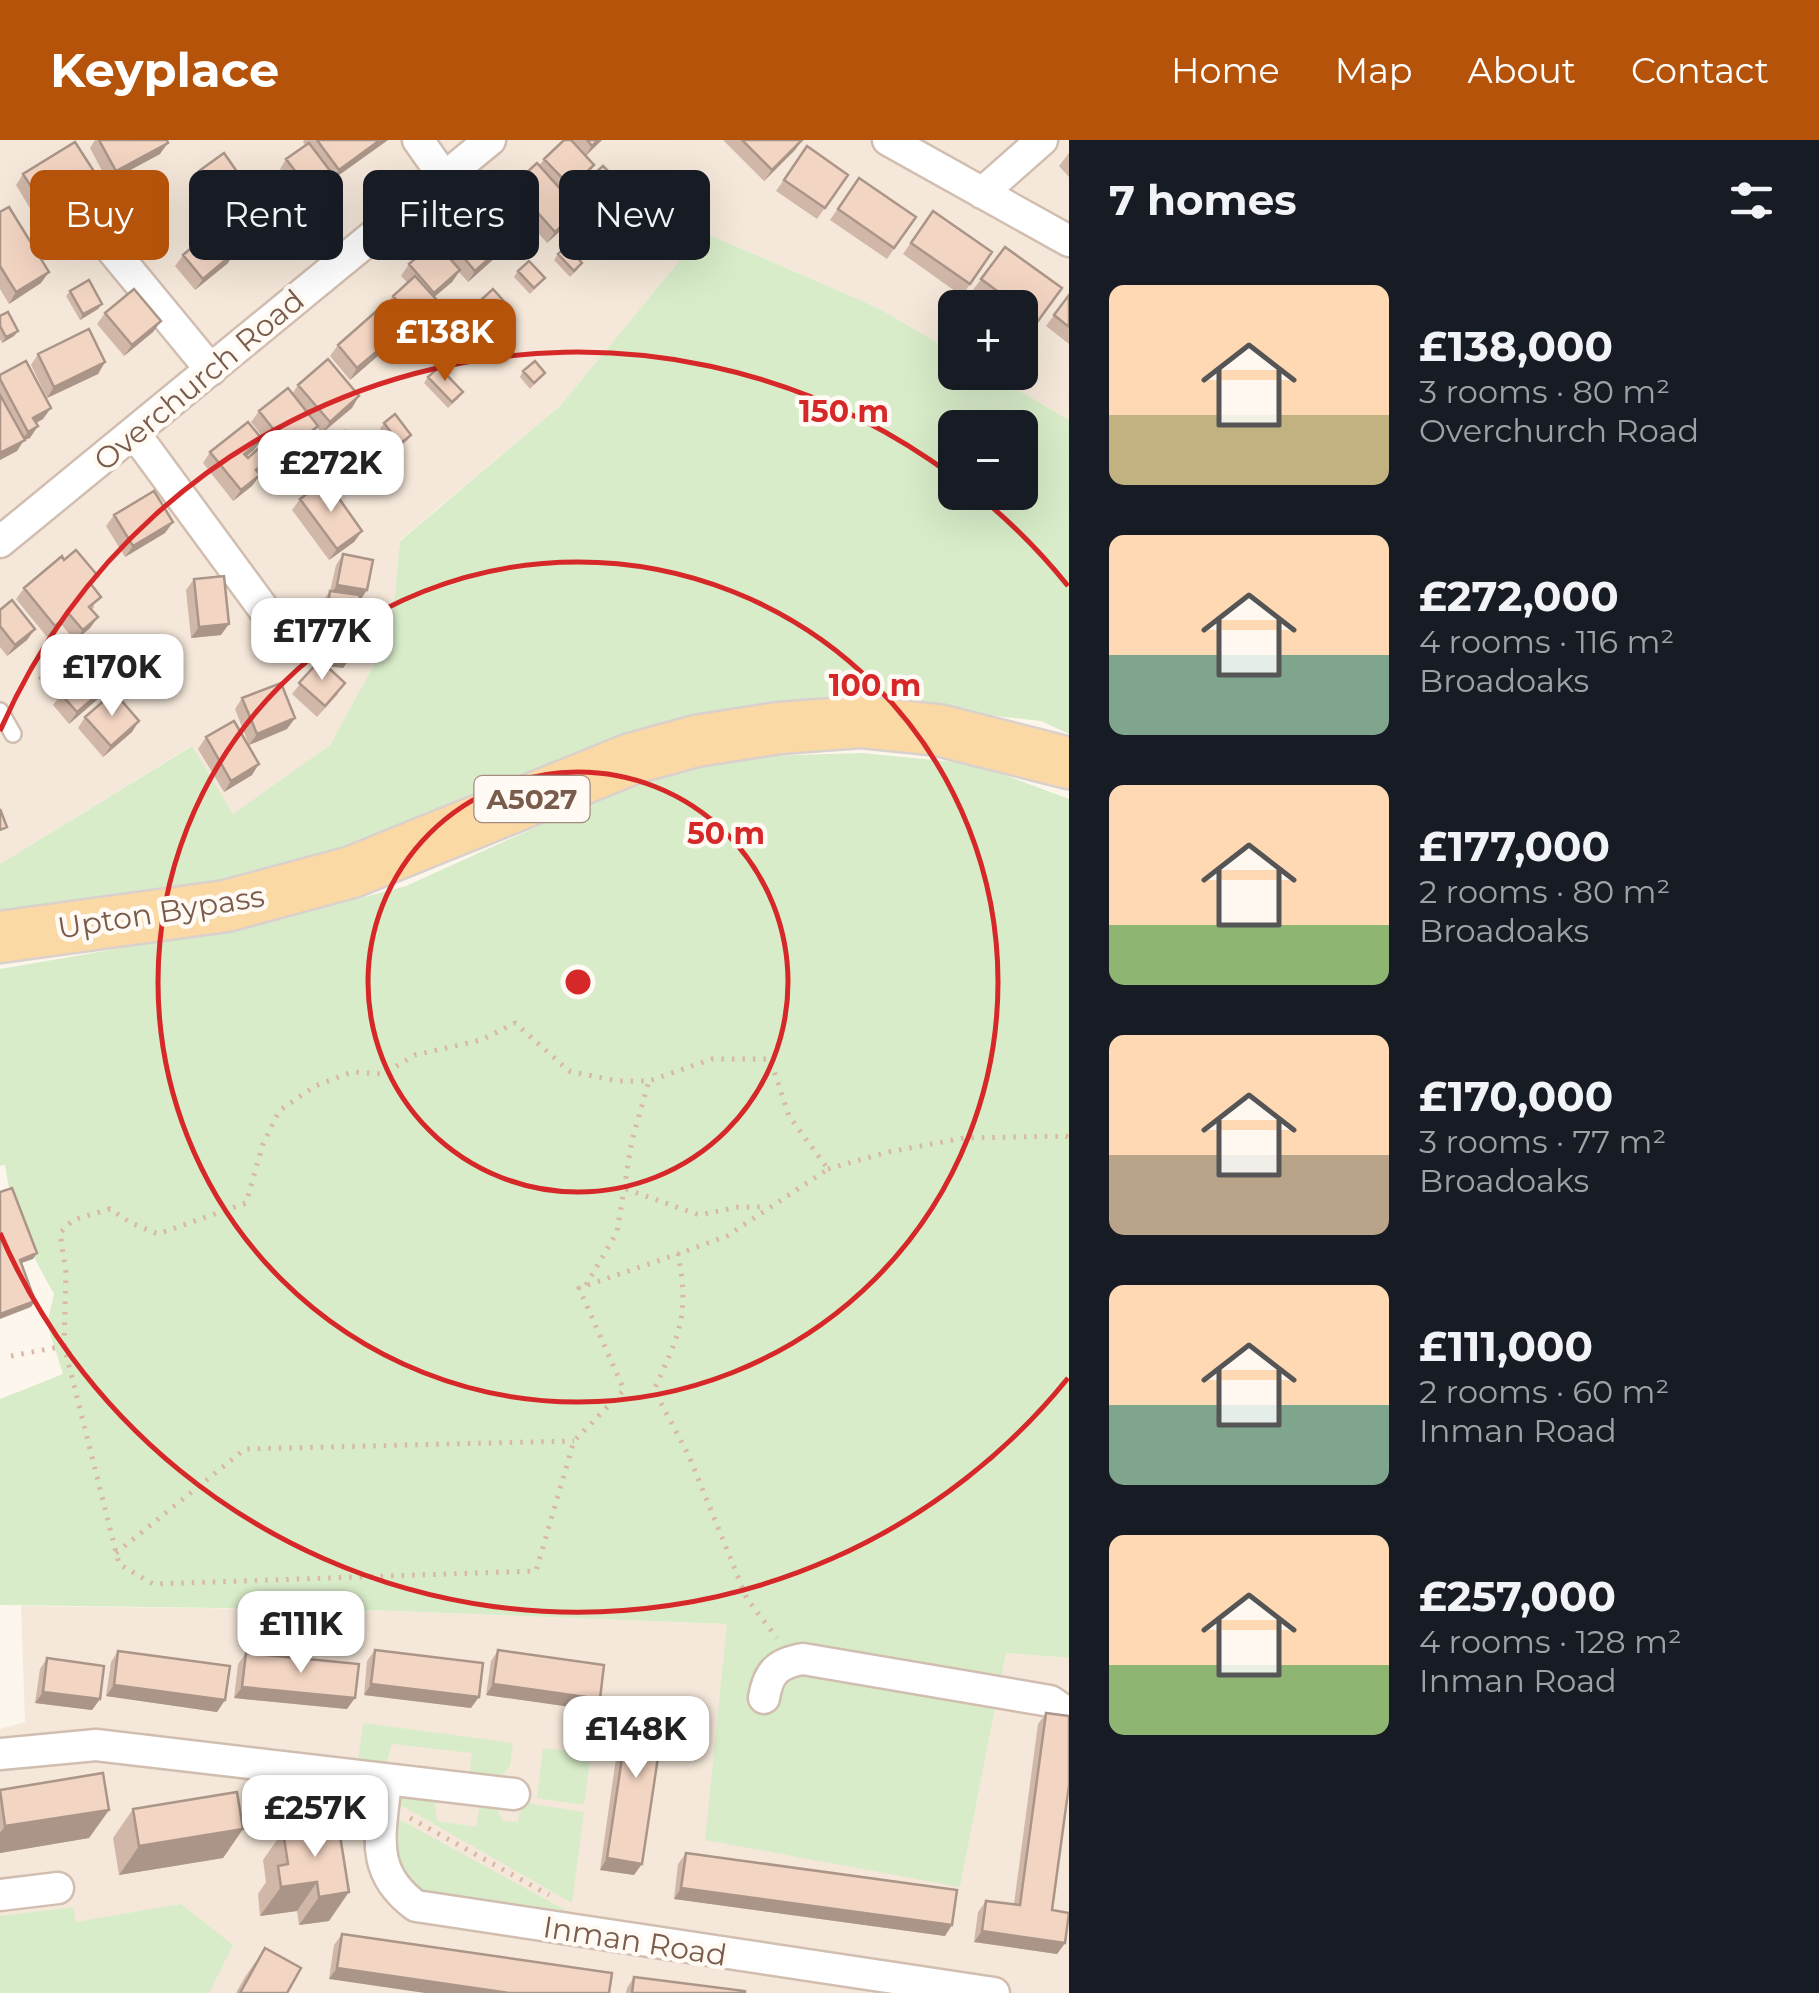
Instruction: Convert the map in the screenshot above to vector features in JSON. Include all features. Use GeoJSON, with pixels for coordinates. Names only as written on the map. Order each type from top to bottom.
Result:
{"type":"FeatureCollection","features":[{"type":"Feature","properties":{"kind":"main road","name":"Upton Bypass"},"geometry":{"type":"LineString","coordinates":[[0,937],[226,906],[352,872],[632,759],[696,741],[779,728],[860,722],[938,730],[1069,763]]}},
{"type":"Feature","properties":{"kind":"street"},"geometry":{"type":"LineString","coordinates":[[418,140],[439,170]]}},
{"type":"Feature","properties":{"kind":"street","name":"Overchurch Road"},"geometry":{"type":"LineString","coordinates":[[453,170],[490,140]]}},
{"type":"Feature","properties":{"kind":"street"},"geometry":{"type":"LineString","coordinates":[[888,140],[1069,241]]}},
{"type":"Feature","properties":{"kind":"street"},"geometry":{"type":"LineString","coordinates":[[982,193],[1042,140]]}},
{"type":"Feature","properties":{"kind":"street","name":"Overchurch Road"},"geometry":{"type":"LineString","coordinates":[[0,542],[363,244]]}},
{"type":"Feature","properties":{"kind":"street"},"geometry":{"type":"LineString","coordinates":[[120,260],[211,370]]}},
{"type":"Feature","properties":{"kind":"street"},"geometry":{"type":"LineString","coordinates":[[135,434],[271,618]]}},
{"type":"Feature","properties":{"kind":"street"},"geometry":{"type":"LineString","coordinates":[[764,1698],[767,1680],[777,1667],[804,1659],[1050,1701],[1069,1714]]}},
{"type":"Feature","properties":{"kind":"street"},"geometry":{"type":"LineString","coordinates":[[0,1754],[96,1746],[514,1794]]}},
{"type":"Feature","properties":{"kind":"street","name":"Inman Road"},"geometry":{"type":"LineString","coordinates":[[386,1780],[382,1868],[398,1893],[416,1906],[574,1932],[809,1980],[994,1993]]}},
{"type":"Feature","properties":{"kind":"street"},"geometry":{"type":"LineString","coordinates":[[0,1896],[58,1888]]}},
{"type":"Feature","properties":{"kind":"lane"},"geometry":{"type":"LineString","coordinates":[[0,712],[13,734]]}},
{"type":"Feature","properties":{"kind":"path"},"geometry":{"type":"LineString","coordinates":[[828,1169],[789,1116],[770,1059],[712,1059],[649,1082],[617,1081],[569,1072],[515,1023],[481,1040],[415,1055],[384,1074],[352,1072],[315,1086],[278,1111],[263,1144],[246,1203],[158,1234],[130,1223],[110,1208],[74,1220],[60,1233],[66,1273],[64,1346],[119,1564],[153,1584],[536,1571],[574,1441],[624,1390],[578,1288],[727,1236],[828,1169],[888,1152],[964,1138],[1069,1138]]}},
{"type":"Feature","properties":{"kind":"path"},"geometry":{"type":"LineString","coordinates":[[586,1285],[617,1232],[632,1140],[649,1082]]}},
{"type":"Feature","properties":{"kind":"path"},"geometry":{"type":"LineString","coordinates":[[626,1189],[699,1215],[738,1207],[770,1207]]}},
{"type":"Feature","properties":{"kind":"path"},"geometry":{"type":"LineString","coordinates":[[678,1254],[682,1328],[654,1390],[690,1456],[747,1600],[795,1660]]}},
{"type":"Feature","properties":{"kind":"path"},"geometry":{"type":"LineString","coordinates":[[11,1356],[64,1346]]}},
{"type":"Feature","properties":{"kind":"path"},"geometry":{"type":"LineString","coordinates":[[116,1554],[245,1448],[574,1441]]}},
{"type":"Feature","properties":{"kind":"path"},"geometry":{"type":"LineString","coordinates":[[383,1811],[404,1814],[576,1910],[574,1932]]}},
{"type":"Feature","properties":{"kind":"shaded area"},"geometry":{"type":"Polygon","coordinates":[[[0,140],[1069,140],[1069,420],[1018,390],[1038,390],[1038,290],[938,290],[938,343],[878,308],[710,235],[710,170],[559,170],[559,260],[680,260],[561,405],[400,540],[391,633],[330,745],[232,815],[191,746],[0,864],[0,140]]]}},
{"type":"Feature","properties":{"kind":"shaded area"},"geometry":{"type":"Polygon","coordinates":[[[21,1606],[366,1610],[728,1624],[960,1886],[1006,1653],[1069,1658],[1069,1993],[0,1993],[0,1729],[25,1722],[21,1606]]]}},
{"type":"Feature","properties":{"kind":"green space"},"geometry":{"type":"Polygon","coordinates":[[[710,235],[878,308],[938,343],[938,390],[1018,390],[1069,420],[1069,734],[1041,721],[904,706],[218,890],[0,917],[0,864],[192,746],[233,814],[330,745],[391,633],[400,541],[561,405],[680,260],[710,260],[710,235]]]}},
{"type":"Feature","properties":{"kind":"green space"},"geometry":{"type":"Polygon","coordinates":[[[862,753],[975,764],[1069,799],[1069,1658],[1006,1653],[960,1887],[705,1840],[727,1624],[367,1610],[0,1605],[0,1399],[63,1374],[47,1324],[54,1294],[23,1232],[5,1165],[0,1166],[0,969],[266,923],[406,886],[653,774],[762,756],[862,753]]]}},
{"type":"Feature","properties":{"kind":"green space"},"geometry":{"type":"Polygon","coordinates":[[[363,1723],[513,1743],[510,1766],[498,1780],[468,1781],[472,1753],[392,1744],[385,1768],[357,1767],[363,1723]]]}},
{"type":"Feature","properties":{"kind":"green space"},"geometry":{"type":"Polygon","coordinates":[[[543,1748],[591,1754],[584,1805],[537,1798],[543,1748]]]}},
{"type":"Feature","properties":{"kind":"green space"},"geometry":{"type":"Polygon","coordinates":[[[410,1791],[434,1795],[437,1821],[476,1827],[481,1800],[496,1807],[502,1821],[518,1822],[521,1802],[584,1812],[572,1903],[404,1807],[395,1808],[401,1796],[410,1791]]]}},
{"type":"Feature","properties":{"kind":"green space"},"geometry":{"type":"Polygon","coordinates":[[[395,1817],[571,1913],[570,1920],[414,1893],[390,1860],[395,1817]]]}},
{"type":"Feature","properties":{"kind":"green space"},"geometry":{"type":"Polygon","coordinates":[[[181,1904],[233,1945],[209,1993],[0,1993],[0,1916],[73,1907],[76,1922],[181,1904]]]}},
{"type":"Feature","properties":{"kind":"building"},"geometry":{"type":"Polygon","coordinates":[[[99,140],[167,140],[168,143],[115,170],[99,140]]]}},
{"type":"Feature","properties":{"kind":"building"},"geometry":{"type":"Polygon","coordinates":[[[317,140],[380,140],[339,170],[317,140]]]}},
{"type":"Feature","properties":{"kind":"building"},"geometry":{"type":"Polygon","coordinates":[[[564,140],[571,140],[594,165],[589,170],[559,170],[559,175],[544,159],[564,140]]]}},
{"type":"Feature","properties":{"kind":"building"},"geometry":{"type":"Polygon","coordinates":[[[742,140],[802,140],[772,170],[742,140]]]}},
{"type":"Feature","properties":{"kind":"building"},"geometry":{"type":"Polygon","coordinates":[[[75,142],[93,170],[30,170],[30,185],[23,174],[75,142]]]}},
{"type":"Feature","properties":{"kind":"building"},"geometry":{"type":"Polygon","coordinates":[[[309,143],[329,170],[294,170],[286,159],[309,143]]]}},
{"type":"Feature","properties":{"kind":"building"},"geometry":{"type":"Polygon","coordinates":[[[807,146],[848,175],[825,208],[784,180],[807,146]]]}},
{"type":"Feature","properties":{"kind":"building"},"geometry":{"type":"Polygon","coordinates":[[[224,153],[236,170],[200,170],[224,153]]]}},
{"type":"Feature","properties":{"kind":"building"},"geometry":{"type":"Polygon","coordinates":[[[537,163],[559,188],[559,228],[555,232],[539,214],[539,170],[529,170],[537,163]]]}},
{"type":"Feature","properties":{"kind":"building"},"geometry":{"type":"Polygon","coordinates":[[[859,178],[916,217],[894,248],[838,209],[859,178]]]}},
{"type":"Feature","properties":{"kind":"building"},"geometry":{"type":"Polygon","coordinates":[[[9,207],[30,241],[30,260],[42,260],[49,272],[16,292],[0,266],[0,212],[9,207]]]}},
{"type":"Feature","properties":{"kind":"building"},"geometry":{"type":"Polygon","coordinates":[[[933,211],[992,252],[970,284],[911,243],[933,211]]]}},
{"type":"Feature","properties":{"kind":"building"},"geometry":{"type":"Polygon","coordinates":[[[1005,247],[1062,288],[1038,321],[1038,290],[996,290],[981,279],[1005,247]]]}},
{"type":"Feature","properties":{"kind":"building"},"geometry":{"type":"Polygon","coordinates":[[[189,250],[189,260],[225,260],[203,279],[183,255],[189,250]]]}},
{"type":"Feature","properties":{"kind":"building"},"geometry":{"type":"Polygon","coordinates":[[[414,260],[451,260],[460,270],[434,293],[409,264],[414,260]]]}},
{"type":"Feature","properties":{"kind":"building"},"geometry":{"type":"Polygon","coordinates":[[[466,260],[487,260],[475,271],[466,260]]]}},
{"type":"Feature","properties":{"kind":"building"},"geometry":{"type":"Polygon","coordinates":[[[564,260],[579,260],[582,263],[574,271],[564,260]]]}},
{"type":"Feature","properties":{"kind":"building"},"geometry":{"type":"Polygon","coordinates":[[[529,261],[545,278],[534,288],[518,271],[529,261]]]}},
{"type":"Feature","properties":{"kind":"building"},"geometry":{"type":"Polygon","coordinates":[[[415,276],[454,319],[431,339],[393,296],[415,276]]]}},
{"type":"Feature","properties":{"kind":"building"},"geometry":{"type":"Polygon","coordinates":[[[89,280],[102,304],[83,314],[70,291],[89,280]]]}},
{"type":"Feature","properties":{"kind":"building"},"geometry":{"type":"Polygon","coordinates":[[[134,289],[161,321],[132,345],[105,313],[134,289]]]}},
{"type":"Feature","properties":{"kind":"building"},"geometry":{"type":"Polygon","coordinates":[[[493,289],[509,307],[499,316],[482,299],[493,289]]]}},
{"type":"Feature","properties":{"kind":"building"},"geometry":{"type":"Polygon","coordinates":[[[1069,295],[1069,327],[1054,315],[1069,295]]]}},
{"type":"Feature","properties":{"kind":"building"},"geometry":{"type":"Polygon","coordinates":[[[381,307],[401,331],[357,368],[338,345],[381,307]]]}},
{"type":"Feature","properties":{"kind":"building"},"geometry":{"type":"Polygon","coordinates":[[[8,312],[18,331],[6,337],[0,316],[8,312]]]}},
{"type":"Feature","properties":{"kind":"building"},"geometry":{"type":"Polygon","coordinates":[[[89,329],[105,362],[54,387],[38,354],[89,329]]]}},
{"type":"Feature","properties":{"kind":"building"},"geometry":{"type":"Polygon","coordinates":[[[328,359],[359,396],[330,422],[298,385],[328,359]]]}},
{"type":"Feature","properties":{"kind":"building"},"geometry":{"type":"Polygon","coordinates":[[[26,361],[51,408],[33,418],[38,426],[28,432],[0,379],[0,375],[26,361]]]}},
{"type":"Feature","properties":{"kind":"building"},"geometry":{"type":"Polygon","coordinates":[[[535,361],[545,373],[534,383],[523,371],[535,361]]]}},
{"type":"Feature","properties":{"kind":"building"},"geometry":{"type":"Polygon","coordinates":[[[439,367],[463,392],[452,402],[428,377],[439,367]]]}},
{"type":"Feature","properties":{"kind":"building"},"geometry":{"type":"Polygon","coordinates":[[[288,388],[318,426],[289,449],[259,411],[288,388]]]}},
{"type":"Feature","properties":{"kind":"building"},"geometry":{"type":"Polygon","coordinates":[[[0,395],[25,440],[0,453],[0,395]]]}},
{"type":"Feature","properties":{"kind":"building"},"geometry":{"type":"Polygon","coordinates":[[[395,414],[411,435],[400,444],[384,423],[395,414]]]}},
{"type":"Feature","properties":{"kind":"building"},"geometry":{"type":"Polygon","coordinates":[[[248,422],[262,439],[244,454],[248,458],[259,448],[269,459],[256,470],[260,475],[241,490],[210,452],[248,422]]]}},
{"type":"Feature","properties":{"kind":"building"},"geometry":{"type":"Polygon","coordinates":[[[345,431],[368,459],[359,466],[336,438],[345,431]]]}},
{"type":"Feature","properties":{"kind":"building"},"geometry":{"type":"Polygon","coordinates":[[[377,469],[390,482],[382,489],[369,476],[377,469]]]}},
{"type":"Feature","properties":{"kind":"building"},"geometry":{"type":"Polygon","coordinates":[[[326,480],[362,531],[337,549],[300,499],[326,480]]]}},
{"type":"Feature","properties":{"kind":"building"},"geometry":{"type":"Polygon","coordinates":[[[154,491],[173,522],[133,546],[114,515],[154,491]]]}},
{"type":"Feature","properties":{"kind":"building"},"geometry":{"type":"Polygon","coordinates":[[[76,550],[98,576],[90,583],[101,597],[89,607],[98,617],[83,630],[69,614],[55,626],[24,588],[62,556],[64,560],[76,550]]]}},
{"type":"Feature","properties":{"kind":"building"},"geometry":{"type":"Polygon","coordinates":[[[343,554],[373,560],[367,590],[337,585],[343,554]]]}},
{"type":"Feature","properties":{"kind":"building"},"geometry":{"type":"Polygon","coordinates":[[[224,576],[229,624],[199,627],[194,579],[224,576]]]}},
{"type":"Feature","properties":{"kind":"building"},"geometry":{"type":"Polygon","coordinates":[[[330,591],[360,595],[351,657],[321,653],[330,591]]]}},
{"type":"Feature","properties":{"kind":"building"},"geometry":{"type":"Polygon","coordinates":[[[12,600],[35,629],[15,645],[0,626],[0,610],[12,600]]]}},
{"type":"Feature","properties":{"kind":"building"},"geometry":{"type":"Polygon","coordinates":[[[78,639],[115,680],[77,712],[61,694],[66,690],[46,667],[78,639]]]}},
{"type":"Feature","properties":{"kind":"building"},"geometry":{"type":"Polygon","coordinates":[[[320,660],[345,683],[325,706],[299,683],[320,660]]]}},
{"type":"Feature","properties":{"kind":"building"},"geometry":{"type":"Polygon","coordinates":[[[281,683],[295,718],[257,734],[242,698],[281,683]]]}},
{"type":"Feature","properties":{"kind":"building"},"geometry":{"type":"Polygon","coordinates":[[[114,692],[139,721],[111,746],[85,717],[114,692]]]}},
{"type":"Feature","properties":{"kind":"building"},"geometry":{"type":"Polygon","coordinates":[[[234,721],[259,764],[231,781],[206,737],[234,721]]]}},
{"type":"Feature","properties":{"kind":"building"},"geometry":{"type":"Polygon","coordinates":[[[0,809],[7,827],[0,830],[0,809]]]}},
{"type":"Feature","properties":{"kind":"building"},"geometry":{"type":"Polygon","coordinates":[[[12,1188],[37,1253],[20,1260],[35,1301],[0,1314],[0,1192],[12,1188]]]}},
{"type":"Feature","properties":{"kind":"building"},"geometry":{"type":"Polygon","coordinates":[[[375,1650],[483,1663],[479,1697],[371,1684],[375,1650]]]}},
{"type":"Feature","properties":{"kind":"building"},"geometry":{"type":"Polygon","coordinates":[[[498,1650],[604,1665],[600,1699],[493,1684],[498,1650]]]}},
{"type":"Feature","properties":{"kind":"building"},"geometry":{"type":"Polygon","coordinates":[[[118,1651],[230,1666],[225,1700],[114,1685],[118,1651]]]}},
{"type":"Feature","properties":{"kind":"building"},"geometry":{"type":"Polygon","coordinates":[[[246,1653],[359,1664],[355,1698],[242,1687],[246,1653]]]}},
{"type":"Feature","properties":{"kind":"building"},"geometry":{"type":"Polygon","coordinates":[[[47,1658],[104,1666],[100,1699],[43,1692],[47,1658]]]}},
{"type":"Feature","properties":{"kind":"building"},"geometry":{"type":"Polygon","coordinates":[[[631,1698],[666,1704],[642,1864],[607,1858],[631,1698]]]}},
{"type":"Feature","properties":{"kind":"building"},"geometry":{"type":"Polygon","coordinates":[[[1046,1713],[1069,1716],[1069,1785],[1052,1910],[1069,1913],[1065,1943],[982,1931],[986,1901],[1020,1905],[1046,1713]]]}},
{"type":"Feature","properties":{"kind":"building"},"geometry":{"type":"Polygon","coordinates":[[[103,1773],[109,1810],[5,1826],[0,1790],[103,1773]]]}},
{"type":"Feature","properties":{"kind":"building"},"geometry":{"type":"Polygon","coordinates":[[[237,1792],[243,1829],[139,1846],[133,1809],[237,1792]]]}},
{"type":"Feature","properties":{"kind":"building"},"geometry":{"type":"Polygon","coordinates":[[[338,1823],[349,1892],[319,1897],[317,1882],[281,1887],[278,1866],[288,1864],[283,1831],[338,1823]]]}},
{"type":"Feature","properties":{"kind":"building"},"geometry":{"type":"Polygon","coordinates":[[[686,1853],[957,1890],[952,1925],[681,1888],[686,1853]]]}},
{"type":"Feature","properties":{"kind":"building"},"geometry":{"type":"Polygon","coordinates":[[[342,1934],[612,1973],[609,1993],[509,1993],[337,1968],[342,1934]]]}},
{"type":"Feature","properties":{"kind":"building"},"geometry":{"type":"Polygon","coordinates":[[[265,1948],[301,1968],[287,1993],[240,1993],[265,1948]]]}},
{"type":"Feature","properties":{"kind":"building"},"geometry":{"type":"Polygon","coordinates":[[[634,1977],[745,1991],[745,1993],[632,1993],[634,1977]]]}}]}
